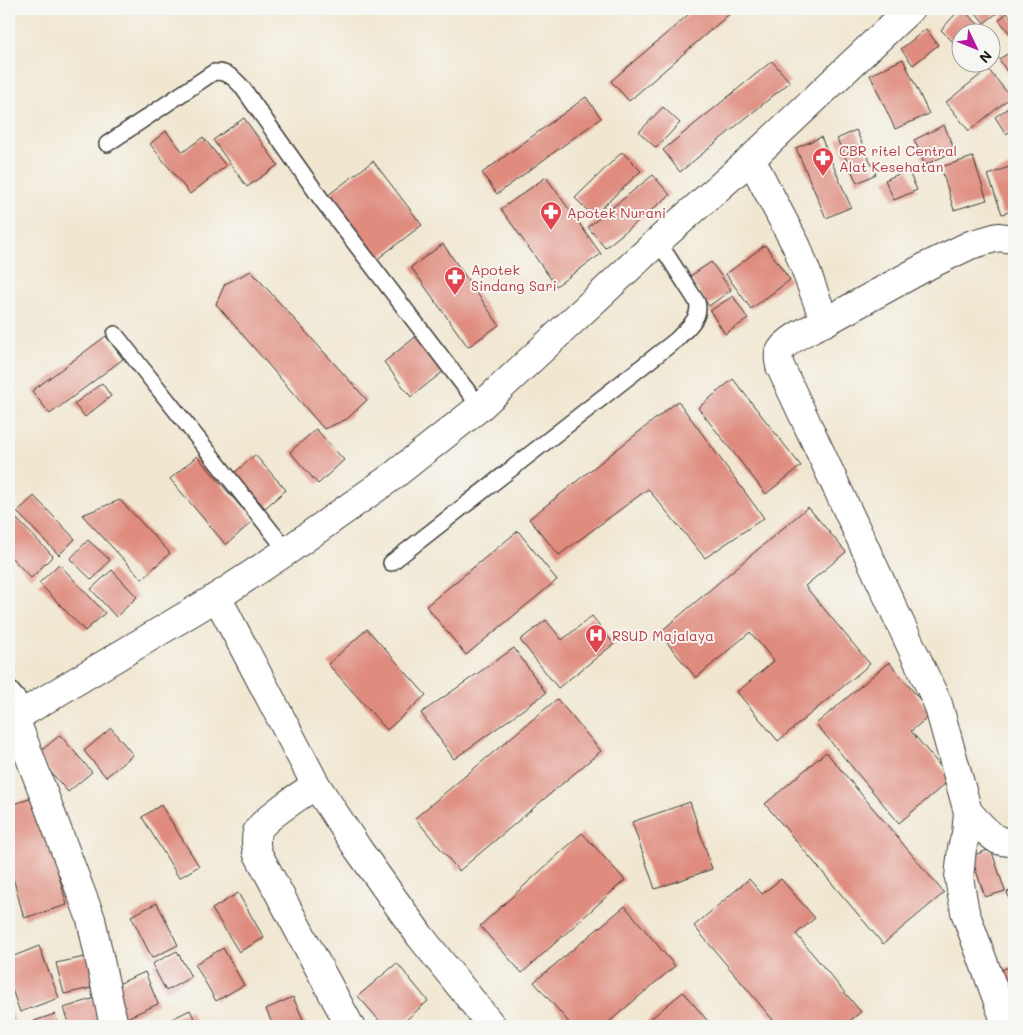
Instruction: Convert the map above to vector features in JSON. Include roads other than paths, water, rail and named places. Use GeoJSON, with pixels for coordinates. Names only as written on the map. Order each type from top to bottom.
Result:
{"type":"FeatureCollection","features":[{"type":"Feature","properties":{"kind":"street"},"geometry":{"type":"LineString","coordinates":[[114,1026],[91,918],[17,717],[217,597],[287,551],[393,476],[480,407],[658,241],[752,159],[910,9]]}},
{"type":"Feature","properties":{"kind":"street"},"geometry":{"type":"LineString","coordinates":[[752,159],[797,247],[824,322]]}},
{"type":"Feature","properties":{"kind":"street"},"geometry":{"type":"LineString","coordinates":[[1007,1026],[965,912],[959,878],[968,812],[938,704],[780,366],[778,356],[782,349],[791,341],[810,329],[927,266],[970,245],[998,237],[1014,239]]}},
{"type":"Feature","properties":{"kind":"street"},"geometry":{"type":"LineString","coordinates":[[217,597],[316,785],[358,849],[420,936],[492,1026]]}},
{"type":"Feature","properties":{"kind":"street"},"geometry":{"type":"LineString","coordinates":[[316,785],[266,821],[258,831],[255,841],[257,852],[350,1026]]}},
{"type":"Feature","properties":{"kind":"street"},"geometry":{"type":"LineString","coordinates":[[968,812],[998,839],[1005,842],[1014,842]]}},
{"type":"Feature","properties":{"kind":"lane"},"geometry":{"type":"LineString","coordinates":[[107,144],[214,72],[222,72],[234,79],[242,87],[320,199],[480,407]]}},
{"type":"Feature","properties":{"kind":"lane"},"geometry":{"type":"LineString","coordinates":[[391,563],[676,340],[694,320],[698,310],[697,302],[658,241]]}},
{"type":"Feature","properties":{"kind":"lane"},"geometry":{"type":"LineString","coordinates":[[115,334],[287,551]]}},
{"type":"Feature","properties":{"kind":"lane"},"geometry":{"type":"LineString","coordinates":[[9,688],[17,717]]}},
{"type":"Feature","properties":{"kind":"place","name":"CBR ritel Central Alat Kesehatan"},"geometry":{"type":"Point","coordinates":[823,177]}},
{"type":"Feature","properties":{"kind":"place","name":"Apotek Nurani"},"geometry":{"type":"Point","coordinates":[551,231]}},
{"type":"Feature","properties":{"kind":"place","name":"Apotek Sindang Sari"},"geometry":{"type":"Point","coordinates":[455,296]}},
{"type":"Feature","properties":{"kind":"place","name":"RSUD Majalaya"},"geometry":{"type":"Point","coordinates":[596,654]}}]}
